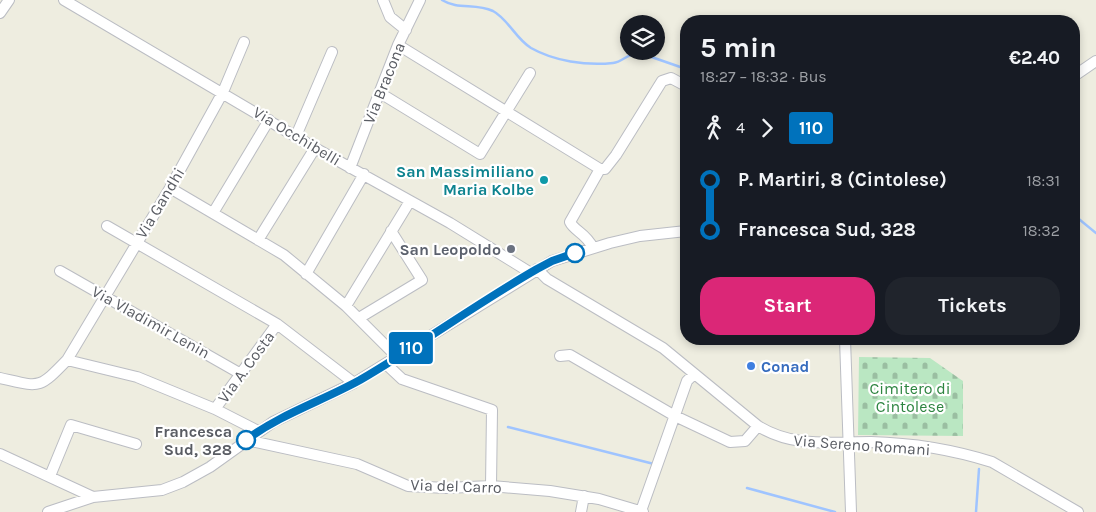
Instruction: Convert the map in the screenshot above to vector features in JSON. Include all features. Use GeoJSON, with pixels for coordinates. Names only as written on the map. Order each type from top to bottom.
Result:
{"type":"FeatureCollection","features":[{"type":"Feature","properties":{"kind":"street"},"geometry":{"type":"LineString","coordinates":[[0,13],[9,0]]}},
{"type":"Feature","properties":{"kind":"street","name":"Via Occhibelli"},"geometry":{"type":"LineString","coordinates":[[64,0],[223,92],[315,148],[534,271]]}},
{"type":"Feature","properties":{"kind":"street"},"geometry":{"type":"LineString","coordinates":[[383,0],[390,16],[406,30]]}},
{"type":"Feature","properties":{"kind":"street","name":"Via Bracona"},"geometry":{"type":"LineString","coordinates":[[350,168],[398,45],[420,0]]}},
{"type":"Feature","properties":{"kind":"street","name":"Via Gandhi"},"geometry":{"type":"LineString","coordinates":[[0,378],[32,385],[45,383],[67,360],[107,297],[136,243],[170,188],[223,92],[244,42]]}},
{"type":"Feature","properties":{"kind":"street"},"geometry":{"type":"LineString","coordinates":[[398,45],[600,169],[605,169],[616,155],[662,81],[670,78],[680,83]]}},
{"type":"Feature","properties":{"kind":"street"},"geometry":{"type":"LineString","coordinates":[[296,136],[332,52]]}},
{"type":"Feature","properties":{"kind":"street"},"geometry":{"type":"LineString","coordinates":[[1080,72],[1096,61]]}},
{"type":"Feature","properties":{"kind":"street"},"geometry":{"type":"LineString","coordinates":[[380,93],[480,154],[530,73]]}},
{"type":"Feature","properties":{"kind":"street"},"geometry":{"type":"LineString","coordinates":[[213,213],[269,120]]}},
{"type":"Feature","properties":{"kind":"street"},"geometry":{"type":"LineString","coordinates":[[258,240],[315,148]]}},
{"type":"Feature","properties":{"kind":"street"},"geometry":{"type":"LineString","coordinates":[[593,248],[588,237],[572,226],[570,222],[600,169]]}},
{"type":"Feature","properties":{"kind":"street"},"geometry":{"type":"LineString","coordinates":[[306,274],[364,174]]}},
{"type":"Feature","properties":{"kind":"street"},"geometry":{"type":"LineString","coordinates":[[170,188],[284,255],[360,318],[397,357]]}},
{"type":"Feature","properties":{"kind":"street"},"geometry":{"type":"LineString","coordinates":[[346,306],[410,201]]}},
{"type":"Feature","properties":{"kind":"street"},"geometry":{"type":"LineString","coordinates":[[108,226],[277,324],[354,383]]}},
{"type":"Feature","properties":{"kind":"street"},"geometry":{"type":"LineString","coordinates":[[360,318],[422,280],[391,231]]}},
{"type":"Feature","properties":{"kind":"street"},"geometry":{"type":"LineString","coordinates":[[48,512],[92,497],[162,490],[183,482],[210,467],[258,431],[296,410],[354,383],[552,261],[640,236],[680,232]]}},
{"type":"Feature","properties":{"kind":"street","name":"Via Vladimir Lenin"},"geometry":{"type":"LineString","coordinates":[[60,271],[242,374]]}},
{"type":"Feature","properties":{"kind":"street","name":"Via Sereno Romani"},"geometry":{"type":"LineString","coordinates":[[534,271],[663,348],[688,366],[694,374],[700,376],[758,426],[790,440],[808,443],[908,445],[980,458],[992,462],[1078,512]]}},
{"type":"Feature","properties":{"kind":"street","name":"Via A. Costa"},"geometry":{"type":"LineString","coordinates":[[215,409],[277,324]]}},
{"type":"Feature","properties":{"kind":"street"},"geometry":{"type":"LineString","coordinates":[[845,345],[851,512]]}},
{"type":"Feature","properties":{"kind":"street"},"geometry":{"type":"LineString","coordinates":[[560,356],[570,356],[675,416],[730,442],[745,441],[758,426]]}},
{"type":"Feature","properties":{"kind":"street"},"geometry":{"type":"LineString","coordinates":[[67,360],[137,377],[215,409],[258,431]]}},
{"type":"Feature","properties":{"kind":"street"},"geometry":{"type":"LineString","coordinates":[[386,364],[402,379],[492,410],[494,416],[491,486]]}},
{"type":"Feature","properties":{"kind":"street"},"geometry":{"type":"LineString","coordinates":[[642,511],[687,380],[694,374]]}},
{"type":"Feature","properties":{"kind":"street"},"geometry":{"type":"LineString","coordinates":[[50,476],[71,425],[136,444]]}},
{"type":"Feature","properties":{"kind":"street","name":"Via del Carro"},"geometry":{"type":"LineString","coordinates":[[246,440],[356,464],[408,486],[446,488],[491,486],[584,496],[642,511]]}},
{"type":"Feature","properties":{"kind":"street"},"geometry":{"type":"LineString","coordinates":[[0,454],[92,497]]}},
{"type":"Feature","properties":{"kind":"street"},"geometry":{"type":"LineString","coordinates":[[581,512],[584,496]]}},
{"type":"Feature","properties":{"kind":"green space","name":"Cimitero di Cintolese"},"geometry":{"type":"Polygon","coordinates":[[[859,357],[930,358],[963,381],[963,436],[858,435],[859,357]]]}},
{"type":"Feature","properties":{"kind":"waterway"},"geometry":{"type":"LineString","coordinates":[[442,0],[454,5],[480,7],[493,11],[531,48],[560,59],[581,63],[603,64],[620,61],[633,54],[640,53],[680,67]]}},
{"type":"Feature","properties":{"kind":"waterway"},"geometry":{"type":"LineString","coordinates":[[1080,220],[1096,233]]}},
{"type":"Feature","properties":{"kind":"waterway"},"geometry":{"type":"LineString","coordinates":[[508,427],[654,464]]}},
{"type":"Feature","properties":{"kind":"waterway"},"geometry":{"type":"LineString","coordinates":[[976,512],[979,469]]}},
{"type":"Feature","properties":{"kind":"waterway"},"geometry":{"type":"LineString","coordinates":[[747,488],[835,512]]}},
{"type":"Feature","properties":{"kind":"bus line","name":"110"},"geometry":{"type":"LineString","coordinates":[[246,440],[273,422],[354,383],[384,366],[537,269],[552,261],[575,253]]}},
{"type":"Feature","properties":{"kind":"place","name":"San Massimiliano Maria Kolbe"},"geometry":{"type":"Point","coordinates":[544,180]}},
{"type":"Feature","properties":{"kind":"place","name":"San Leopoldo"},"geometry":{"type":"Point","coordinates":[511,249]}},
{"type":"Feature","properties":{"kind":"place","name":"Conad"},"geometry":{"type":"Point","coordinates":[751,366]}},
{"type":"Feature","properties":{"kind":"place","name":"Francesca Sud, 328"},"geometry":{"type":"Point","coordinates":[246,440]}}]}
